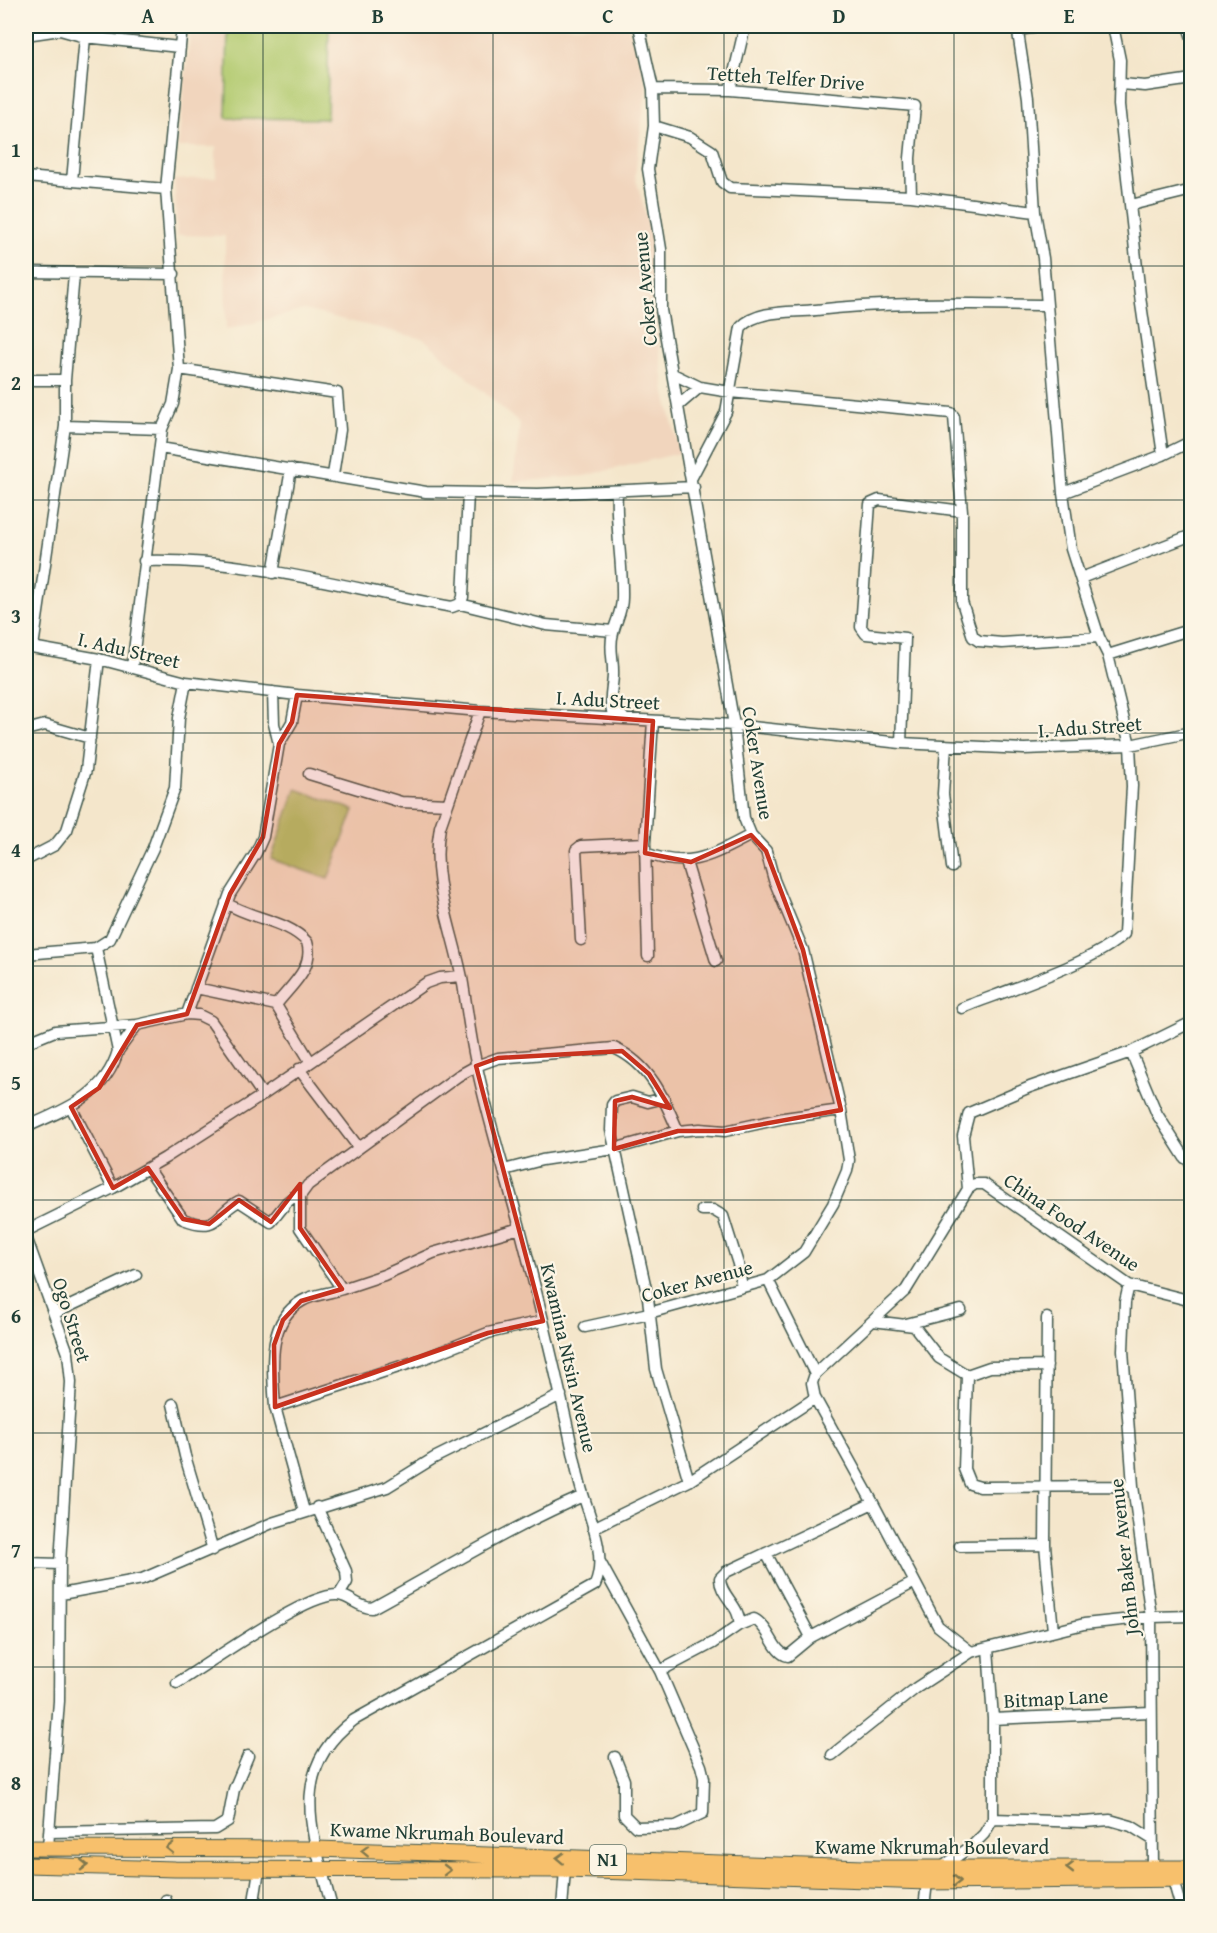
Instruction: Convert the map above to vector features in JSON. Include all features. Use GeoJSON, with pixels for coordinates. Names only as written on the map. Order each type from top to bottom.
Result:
{"type":"FeatureCollection","features":[{"type":"Feature","properties":{"kind":"highway","name":"Kwame Nkrumah Boulevard"},"geometry":{"type":"LineString","coordinates":[[26,1848],[49,1840],[736,1865],[1191,1868]]}},
{"type":"Feature","properties":{"kind":"highway","name":"Kwame Nkrumah Boulevard"},"geometry":{"type":"LineString","coordinates":[[26,1865],[259,1870],[565,1870],[927,1882],[1191,1880]]}},
{"type":"Feature","properties":{"kind":"street"},"geometry":{"type":"LineString","coordinates":[[132,667],[162,429],[173,404],[179,369],[174,274],[166,189],[178,47],[182,26]]}},
{"type":"Feature","properties":{"kind":"street","name":"Coker Avenue"},"geometry":{"type":"LineString","coordinates":[[585,1328],[768,1280],[804,1252],[841,1188],[849,1160],[841,1110],[803,950],[774,880],[766,851],[751,835],[744,818],[734,725],[661,310],[661,249],[648,169],[654,126],[653,88],[639,26]]}},
{"type":"Feature","properties":{"kind":"street"},"geometry":{"type":"LineString","coordinates":[[730,90],[745,26]]}},
{"type":"Feature","properties":{"kind":"street"},"geometry":{"type":"LineString","coordinates":[[962,1008],[1083,959],[1114,944],[1124,934],[1132,830],[1130,745],[1108,655],[1099,637],[1071,549],[1063,493],[1043,258],[1035,212],[1028,98],[1014,27],[1047,26]]}},
{"type":"Feature","properties":{"kind":"street"},"geometry":{"type":"LineString","coordinates":[[1113,26],[1120,60],[1119,105],[1141,304],[1163,455]]}},
{"type":"Feature","properties":{"kind":"street"},"geometry":{"type":"LineString","coordinates":[[1188,26],[1191,38]]}},
{"type":"Feature","properties":{"kind":"street"},"geometry":{"type":"LineString","coordinates":[[26,35],[48,30],[85,37],[178,47]]}},
{"type":"Feature","properties":{"kind":"street"},"geometry":{"type":"LineString","coordinates":[[72,181],[85,37]]}},
{"type":"Feature","properties":{"kind":"street"},"geometry":{"type":"LineString","coordinates":[[1120,84],[1145,86],[1191,79]]}},
{"type":"Feature","properties":{"kind":"street","name":"Tetteh Telfer Drive"},"geometry":{"type":"LineString","coordinates":[[653,88],[730,90],[915,106],[910,158],[911,196]]}},
{"type":"Feature","properties":{"kind":"street"},"geometry":{"type":"LineString","coordinates":[[654,126],[690,137],[712,151],[722,182],[730,188],[911,196],[1035,212]]}},
{"type":"Feature","properties":{"kind":"street"},"geometry":{"type":"LineString","coordinates":[[26,177],[166,189]]}},
{"type":"Feature","properties":{"kind":"street"},"geometry":{"type":"LineString","coordinates":[[1131,205],[1191,190]]}},
{"type":"Feature","properties":{"kind":"street"},"geometry":{"type":"LineString","coordinates":[[26,273],[174,274]]}},
{"type":"Feature","properties":{"kind":"street"},"geometry":{"type":"LineString","coordinates":[[29,646],[65,426],[65,380],[74,274]]}},
{"type":"Feature","properties":{"kind":"street"},"geometry":{"type":"LineString","coordinates":[[160,448],[426,492],[538,495],[693,482],[722,423],[730,392],[741,327],[751,320],[767,315],[865,304],[1046,304]]}},
{"type":"Feature","properties":{"kind":"street"},"geometry":{"type":"LineString","coordinates":[[179,369],[337,393],[340,430],[333,475]]}},
{"type":"Feature","properties":{"kind":"street"},"geometry":{"type":"LineString","coordinates":[[673,374],[700,387],[730,392],[947,411],[954,417],[962,512],[962,602],[973,637],[980,641],[1002,643],[1099,637]]}},
{"type":"Feature","properties":{"kind":"street"},"geometry":{"type":"LineString","coordinates":[[26,380],[65,380]]}},
{"type":"Feature","properties":{"kind":"street"},"geometry":{"type":"LineString","coordinates":[[679,405],[700,387]]}},
{"type":"Feature","properties":{"kind":"street"},"geometry":{"type":"LineString","coordinates":[[65,426],[162,429]]}},
{"type":"Feature","properties":{"kind":"street"},"geometry":{"type":"LineString","coordinates":[[1063,493],[1163,455],[1191,441]]}},
{"type":"Feature","properties":{"kind":"street"},"geometry":{"type":"LineString","coordinates":[[273,573],[291,469]]}},
{"type":"Feature","properties":{"kind":"street"},"geometry":{"type":"LineString","coordinates":[[617,490],[616,512],[622,598],[621,615],[613,631],[610,657],[614,669],[610,701],[612,711],[626,719]]}},
{"type":"Feature","properties":{"kind":"street"},"geometry":{"type":"LineString","coordinates":[[460,604],[463,597],[468,494]]}},
{"type":"Feature","properties":{"kind":"street"},"geometry":{"type":"LineString","coordinates":[[901,743],[905,638],[866,634],[861,627],[870,504],[879,500],[962,512]]}},
{"type":"Feature","properties":{"kind":"street"},"geometry":{"type":"LineString","coordinates":[[1081,578],[1191,535]]}},
{"type":"Feature","properties":{"kind":"street"},"geometry":{"type":"LineString","coordinates":[[144,561],[191,560],[452,607],[460,604],[495,610],[546,625],[613,631]]}},
{"type":"Feature","properties":{"kind":"street"},"geometry":{"type":"LineString","coordinates":[[1108,655],[1191,628]]}},
{"type":"Feature","properties":{"kind":"street","name":"I. Adu Street"},"geometry":{"type":"LineString","coordinates":[[29,646],[99,659],[186,682],[297,695],[480,711],[734,725],[901,743],[1024,749],[1130,745],[1191,732]]}},
{"type":"Feature","properties":{"kind":"street"},"geometry":{"type":"LineString","coordinates":[[26,860],[64,838],[86,770],[99,659]]}},
{"type":"Feature","properties":{"kind":"street"},"geometry":{"type":"LineString","coordinates":[[26,954],[96,948],[110,939],[130,901],[174,788],[179,718],[186,682]]}},
{"type":"Feature","properties":{"kind":"street"},"geometry":{"type":"LineString","coordinates":[[273,692],[274,724],[279,744]]}},
{"type":"Feature","properties":{"kind":"street"},"geometry":{"type":"LineString","coordinates":[[187,1014],[226,903],[263,837],[279,744],[292,722],[297,695]]}},
{"type":"Feature","properties":{"kind":"street","name":"Kwamina Ntsin Avenue"},"geometry":{"type":"LineString","coordinates":[[332,1908],[318,1849],[309,1791],[318,1762],[338,1732],[354,1720],[595,1585],[600,1574],[593,1528],[583,1496],[543,1321],[476,1066],[461,976],[437,867],[436,844],[480,711]]}},
{"type":"Feature","properties":{"kind":"street"},"geometry":{"type":"LineString","coordinates":[[648,956],[645,848],[653,721]]}},
{"type":"Feature","properties":{"kind":"street"},"geometry":{"type":"LineString","coordinates":[[26,730],[45,725],[90,738]]}},
{"type":"Feature","properties":{"kind":"street"},"geometry":{"type":"LineString","coordinates":[[946,745],[943,794],[952,867]]}},
{"type":"Feature","properties":{"kind":"street"},"geometry":{"type":"LineString","coordinates":[[309,774],[401,802],[448,804]]}},
{"type":"Feature","properties":{"kind":"street"},"geometry":{"type":"LineString","coordinates":[[580,940],[576,850],[581,846],[645,848],[659,859],[686,862],[708,857],[751,835]]}},
{"type":"Feature","properties":{"kind":"street"},"geometry":{"type":"LineString","coordinates":[[686,862],[716,960]]}},
{"type":"Feature","properties":{"kind":"street"},"geometry":{"type":"LineString","coordinates":[[226,903],[244,914],[286,927],[307,942],[309,958],[304,969],[276,1005]]}},
{"type":"Feature","properties":{"kind":"street"},"geometry":{"type":"LineString","coordinates":[[96,948],[118,1051]]}},
{"type":"Feature","properties":{"kind":"street"},"geometry":{"type":"LineString","coordinates":[[26,1232],[148,1168],[263,1095],[426,983],[440,978],[461,976]]}},
{"type":"Feature","properties":{"kind":"street"},"geometry":{"type":"LineString","coordinates":[[196,988],[276,1005],[310,1061]]}},
{"type":"Feature","properties":{"kind":"street"},"geometry":{"type":"LineString","coordinates":[[26,1043],[56,1032],[112,1025],[137,1025],[187,1014],[199,1015],[211,1021],[263,1095]]}},
{"type":"Feature","properties":{"kind":"street"},"geometry":{"type":"LineString","coordinates":[[971,1652],[938,1626],[913,1583],[873,1503],[815,1398],[812,1383],[815,1374],[906,1290],[968,1189],[963,1136],[969,1113],[1030,1087],[1131,1052],[1191,1022]]}},
{"type":"Feature","properties":{"kind":"street"},"geometry":{"type":"LineString","coordinates":[[26,1127],[71,1107],[99,1088],[108,1077],[118,1051],[137,1025]]}},
{"type":"Feature","properties":{"kind":"street"},"geometry":{"type":"LineString","coordinates":[[148,1168],[183,1219],[206,1224],[215,1222],[239,1201],[271,1222],[287,1202],[302,1190],[458,1076],[476,1066],[498,1058],[615,1048],[649,1074],[664,1098],[678,1131]]}},
{"type":"Feature","properties":{"kind":"street"},"geometry":{"type":"LineString","coordinates":[[1131,1052],[1157,1114],[1175,1144],[1191,1163]]}},
{"type":"Feature","properties":{"kind":"street"},"geometry":{"type":"LineString","coordinates":[[299,1069],[359,1148]]}},
{"type":"Feature","properties":{"kind":"street"},"geometry":{"type":"LineString","coordinates":[[664,1098],[648,1102],[632,1097],[615,1101],[612,1105],[611,1130],[649,1313],[664,1399],[689,1480]]}},
{"type":"Feature","properties":{"kind":"street"},"geometry":{"type":"LineString","coordinates":[[71,1107],[113,1188]]}},
{"type":"Feature","properties":{"kind":"street"},"geometry":{"type":"LineString","coordinates":[[504,1170],[542,1160],[614,1149],[678,1131],[700,1129],[725,1131],[784,1118],[841,1110]]}},
{"type":"Feature","properties":{"kind":"street","name":"China Food Avenue"},"geometry":{"type":"LineString","coordinates":[[968,1189],[975,1184],[984,1184],[1129,1285],[1191,1300]]}},
{"type":"Feature","properties":{"kind":"street"},"geometry":{"type":"LineString","coordinates":[[302,1190],[300,1228],[342,1288]]}},
{"type":"Feature","properties":{"kind":"street"},"geometry":{"type":"LineString","coordinates":[[702,1210],[713,1210],[723,1216],[738,1264],[742,1287]]}},
{"type":"Feature","properties":{"kind":"street"},"geometry":{"type":"LineString","coordinates":[[304,1511],[275,1407],[274,1345],[283,1320],[302,1301],[384,1275],[443,1250],[520,1228]]}},
{"type":"Feature","properties":{"kind":"street","name":"Ogo Street"},"geometry":{"type":"LineString","coordinates":[[26,1237],[68,1353],[71,1382],[60,1564],[59,1701],[49,1840]]}},
{"type":"Feature","properties":{"kind":"street"},"geometry":{"type":"LineString","coordinates":[[55,1313],[136,1275]]}},
{"type":"Feature","properties":{"kind":"street"},"geometry":{"type":"LineString","coordinates":[[768,1280],[815,1374]]}},
{"type":"Feature","properties":{"kind":"street","name":"John Baker Avenue"},"geometry":{"type":"LineString","coordinates":[[1129,1285],[1125,1302],[1123,1350],[1133,1486],[1151,1617],[1153,1868]]}},
{"type":"Feature","properties":{"kind":"street"},"geometry":{"type":"LineString","coordinates":[[906,1324],[961,1310]]}},
{"type":"Feature","properties":{"kind":"street"},"geometry":{"type":"LineString","coordinates":[[1047,1318],[1045,1545],[1053,1631]]}},
{"type":"Feature","properties":{"kind":"street"},"geometry":{"type":"LineString","coordinates":[[275,1407],[420,1360],[488,1333],[543,1321]]}},
{"type":"Feature","properties":{"kind":"street"},"geometry":{"type":"LineString","coordinates":[[873,1321],[906,1324],[918,1329],[939,1358],[967,1375]]}},
{"type":"Feature","properties":{"kind":"street"},"geometry":{"type":"LineString","coordinates":[[967,1375],[990,1367],[1047,1366]]}},
{"type":"Feature","properties":{"kind":"street"},"geometry":{"type":"LineString","coordinates":[[967,1375],[964,1469],[970,1484],[980,1487],[1133,1486]]}},
{"type":"Feature","properties":{"kind":"street"},"geometry":{"type":"LineString","coordinates":[[61,1594],[142,1579],[304,1511],[387,1487],[434,1458],[561,1395]]}},
{"type":"Feature","properties":{"kind":"street"},"geometry":{"type":"LineString","coordinates":[[593,1528],[689,1480],[815,1398]]}},
{"type":"Feature","properties":{"kind":"street"},"geometry":{"type":"LineString","coordinates":[[173,1404],[184,1455],[213,1550]]}},
{"type":"Feature","properties":{"kind":"street"},"geometry":{"type":"LineString","coordinates":[[177,1683],[243,1639],[305,1605],[339,1595],[372,1608],[556,1506],[583,1496]]}},
{"type":"Feature","properties":{"kind":"street"},"geometry":{"type":"LineString","coordinates":[[739,1625],[736,1610],[720,1584],[720,1578],[766,1553],[873,1503]]}},
{"type":"Feature","properties":{"kind":"street"},"geometry":{"type":"LineString","coordinates":[[317,1507],[346,1571],[347,1582],[339,1595]]}},
{"type":"Feature","properties":{"kind":"street"},"geometry":{"type":"LineString","coordinates":[[960,1546],[1045,1545]]}},
{"type":"Feature","properties":{"kind":"street"},"geometry":{"type":"LineString","coordinates":[[766,1553],[811,1637]]}},
{"type":"Feature","properties":{"kind":"street"},"geometry":{"type":"LineString","coordinates":[[599,1561],[660,1671],[702,1766],[703,1813],[676,1826],[636,1827],[624,1815],[624,1780],[615,1757]]}},
{"type":"Feature","properties":{"kind":"street"},"geometry":{"type":"LineString","coordinates":[[26,1563],[60,1564]]}},
{"type":"Feature","properties":{"kind":"street"},"geometry":{"type":"LineString","coordinates":[[660,1671],[713,1643],[739,1625],[754,1619],[760,1622],[784,1655],[795,1652],[811,1637],[913,1583]]}},
{"type":"Feature","properties":{"kind":"street"},"geometry":{"type":"LineString","coordinates":[[832,1755],[916,1688],[971,1652],[1053,1631],[1108,1621],[1191,1616]]}},
{"type":"Feature","properties":{"kind":"street"},"geometry":{"type":"LineString","coordinates":[[988,1648],[993,1719]]}},
{"type":"Feature","properties":{"kind":"street","name":"Bitmap Lane"},"geometry":{"type":"LineString","coordinates":[[993,1819],[993,1719],[1150,1712]]}},
{"type":"Feature","properties":{"kind":"street"},"geometry":{"type":"LineString","coordinates":[[49,1840],[215,1829],[224,1826],[228,1821],[234,1789],[248,1756]]}},
{"type":"Feature","properties":{"kind":"street"},"geometry":{"type":"LineString","coordinates":[[940,1868],[973,1845],[984,1834],[993,1819],[1084,1822],[1110,1820],[1131,1826],[1152,1839]]}},
{"type":"Feature","properties":{"kind":"street"},"geometry":{"type":"LineString","coordinates":[[253,1908],[259,1870]]}},
{"type":"Feature","properties":{"kind":"street"},"geometry":{"type":"LineString","coordinates":[[562,1908],[565,1870]]}},
{"type":"Feature","properties":{"kind":"street"},"geometry":{"type":"LineString","coordinates":[[1173,1880],[1181,1908]]}},
{"type":"Feature","properties":{"kind":"street"},"geometry":{"type":"LineString","coordinates":[[924,1908],[927,1882]]}},
{"type":"Feature","properties":{"kind":"highlighted area"},"geometry":{"type":"Polygon","coordinates":[[[297,695],[653,721],[645,853],[691,862],[751,835],[766,851],[803,950],[841,1110],[725,1131],[678,1131],[614,1149],[615,1101],[632,1097],[670,1108],[649,1074],[622,1051],[498,1058],[476,1066],[543,1321],[488,1333],[275,1407],[274,1345],[283,1320],[301,1301],[342,1289],[300,1228],[300,1184],[271,1222],[239,1200],[209,1224],[183,1219],[148,1168],[113,1188],[71,1107],[99,1088],[137,1025],[187,1014],[230,894],[263,837],[279,744],[292,722],[297,695]]]}},
{"type":"Feature","properties":{"kind":"shaded area"},"geometry":{"type":"Polygon","coordinates":[[[191,26],[628,26],[647,85],[635,175],[655,250],[653,300],[665,394],[680,453],[584,476],[513,482],[520,424],[424,339],[304,310],[226,330],[225,236],[177,235],[174,180],[216,177],[216,147],[178,147],[191,26]]]}},
{"type":"Feature","properties":{"kind":"green space"},"geometry":{"type":"Polygon","coordinates":[[[228,26],[329,26],[327,119],[226,118],[228,26]]]}},
{"type":"Feature","properties":{"kind":"green space"},"geometry":{"type":"Polygon","coordinates":[[[296,789],[354,810],[328,879],[271,859],[296,789]]]}}]}
